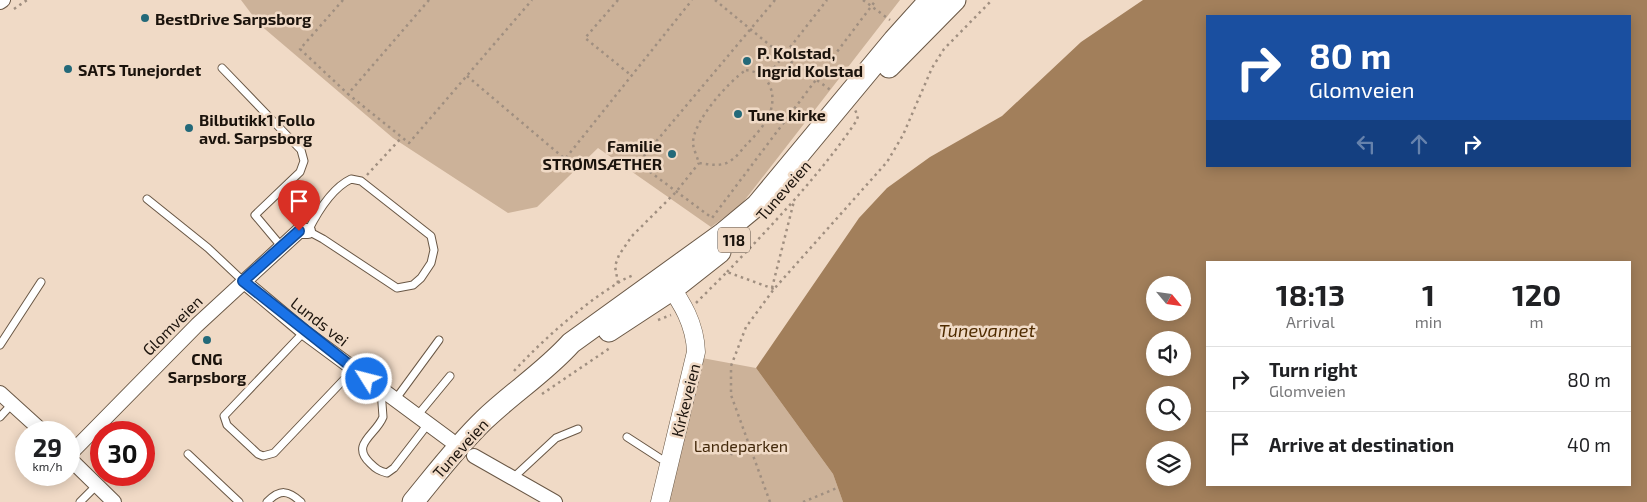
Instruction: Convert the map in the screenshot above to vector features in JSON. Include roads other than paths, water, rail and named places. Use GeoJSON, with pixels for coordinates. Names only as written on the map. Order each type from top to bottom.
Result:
{"type":"FeatureCollection","features":[{"type":"Feature","properties":{"kind":"main road","name":"Tuneveien"},"geometry":{"type":"LineString","coordinates":[[413,502],[484,421],[520,387],[556,360],[571,343],[668,282],[757,206],[930,0]]}},
{"type":"Feature","properties":{"kind":"main road","name":"Tuneveien"},"geometry":{"type":"LineString","coordinates":[[844,101],[910,44],[955,0]]}},
{"type":"Feature","properties":{"kind":"street","name":"Glomveien"},"geometry":{"type":"LineString","coordinates":[[80,446],[243,281],[299,231],[308,231]]}},
{"type":"Feature","properties":{"kind":"street","name":"Lunds vei"},"geometry":{"type":"LineString","coordinates":[[243,281],[353,370],[450,440]]}},
{"type":"Feature","properties":{"kind":"street","name":"Kirkeveien"},"geometry":{"type":"LineString","coordinates":[[660,502],[696,352],[695,334],[686,309],[668,282]]}},
{"type":"Feature","properties":{"kind":"street"},"geometry":{"type":"LineString","coordinates":[[0,393],[31,421]]}},
{"type":"Feature","properties":{"kind":"street"},"geometry":{"type":"LineString","coordinates":[[474,456],[555,502]]}},
{"type":"Feature","properties":{"kind":"street"},"geometry":{"type":"LineString","coordinates":[[80,468],[90,479]]}},
{"type":"Feature","properties":{"kind":"street"},"geometry":{"type":"LineString","coordinates":[[97,486],[114,502]]}},
{"type":"Feature","properties":{"kind":"lane"},"geometry":{"type":"LineString","coordinates":[[222,68],[301,150],[304,161],[300,172],[255,215],[281,246]]}},
{"type":"Feature","properties":{"kind":"lane"},"geometry":{"type":"LineString","coordinates":[[351,178],[361,181],[431,236],[434,250],[431,263],[421,278],[413,285],[397,288],[308,231],[314,218],[342,183],[351,178]]}},
{"type":"Feature","properties":{"kind":"lane"},"geometry":{"type":"LineString","coordinates":[[147,198],[208,248],[243,281]]}},
{"type":"Feature","properties":{"kind":"lane"},"geometry":{"type":"LineString","coordinates":[[0,345],[41,282]]}},
{"type":"Feature","properties":{"kind":"lane"},"geometry":{"type":"LineString","coordinates":[[304,332],[224,416],[227,425],[258,454],[263,456],[274,453],[353,370]]}},
{"type":"Feature","properties":{"kind":"lane"},"geometry":{"type":"LineString","coordinates":[[395,400],[439,340]]}},
{"type":"Feature","properties":{"kind":"lane"},"geometry":{"type":"LineString","coordinates":[[380,389],[383,417],[364,444],[362,452],[364,457],[379,471],[387,472],[394,468],[450,376]]}},
{"type":"Feature","properties":{"kind":"lane"},"geometry":{"type":"LineString","coordinates":[[0,417],[12,404]]}},
{"type":"Feature","properties":{"kind":"lane"},"geometry":{"type":"LineString","coordinates":[[514,478],[556,438],[578,429]]}},
{"type":"Feature","properties":{"kind":"lane"},"geometry":{"type":"LineString","coordinates":[[627,437],[661,459],[670,462]]}},
{"type":"Feature","properties":{"kind":"lane"},"geometry":{"type":"LineString","coordinates":[[188,454],[239,502]]}},
{"type":"Feature","properties":{"kind":"lane"},"geometry":{"type":"LineString","coordinates":[[80,502],[95,486]]}},
{"type":"Feature","properties":{"kind":"lane"},"geometry":{"type":"LineString","coordinates":[[267,502],[278,492],[284,491],[292,494],[301,502]]}},
{"type":"Feature","properties":{"kind":"water","name":"Tunevannet"},"geometry":{"type":"Polygon","coordinates":[[[1143,0],[1647,0],[1647,502],[843,502],[833,474],[756,368],[859,218],[887,188],[930,157],[1002,116],[1081,42],[1143,0]]]}},
{"type":"Feature","properties":{"kind":"place","name":"BestDrive Sarpsborg"},"geometry":{"type":"Point","coordinates":[145,18]}},
{"type":"Feature","properties":{"kind":"place","name":"P. Kolstad, Ingrid Kolstad"},"geometry":{"type":"Point","coordinates":[747,61]}},
{"type":"Feature","properties":{"kind":"place","name":"SATS Tunejordet"},"geometry":{"type":"Point","coordinates":[68,69]}},
{"type":"Feature","properties":{"kind":"place","name":"Tune kirke"},"geometry":{"type":"Point","coordinates":[738,114]}},
{"type":"Feature","properties":{"kind":"place","name":"Bilbutikk1 Follo avd. Sarpsborg"},"geometry":{"type":"Point","coordinates":[189,128]}},
{"type":"Feature","properties":{"kind":"place","name":"Familie STRØMSÆTHER"},"geometry":{"type":"Point","coordinates":[672,154]}},
{"type":"Feature","properties":{"kind":"place","name":"CNG Sarpsborg"},"geometry":{"type":"Point","coordinates":[207,340]}},
{"type":"Feature","properties":{"kind":"park label","name":"Landeparken"},"geometry":{"type":"Point","coordinates":[741,445]}}]}
